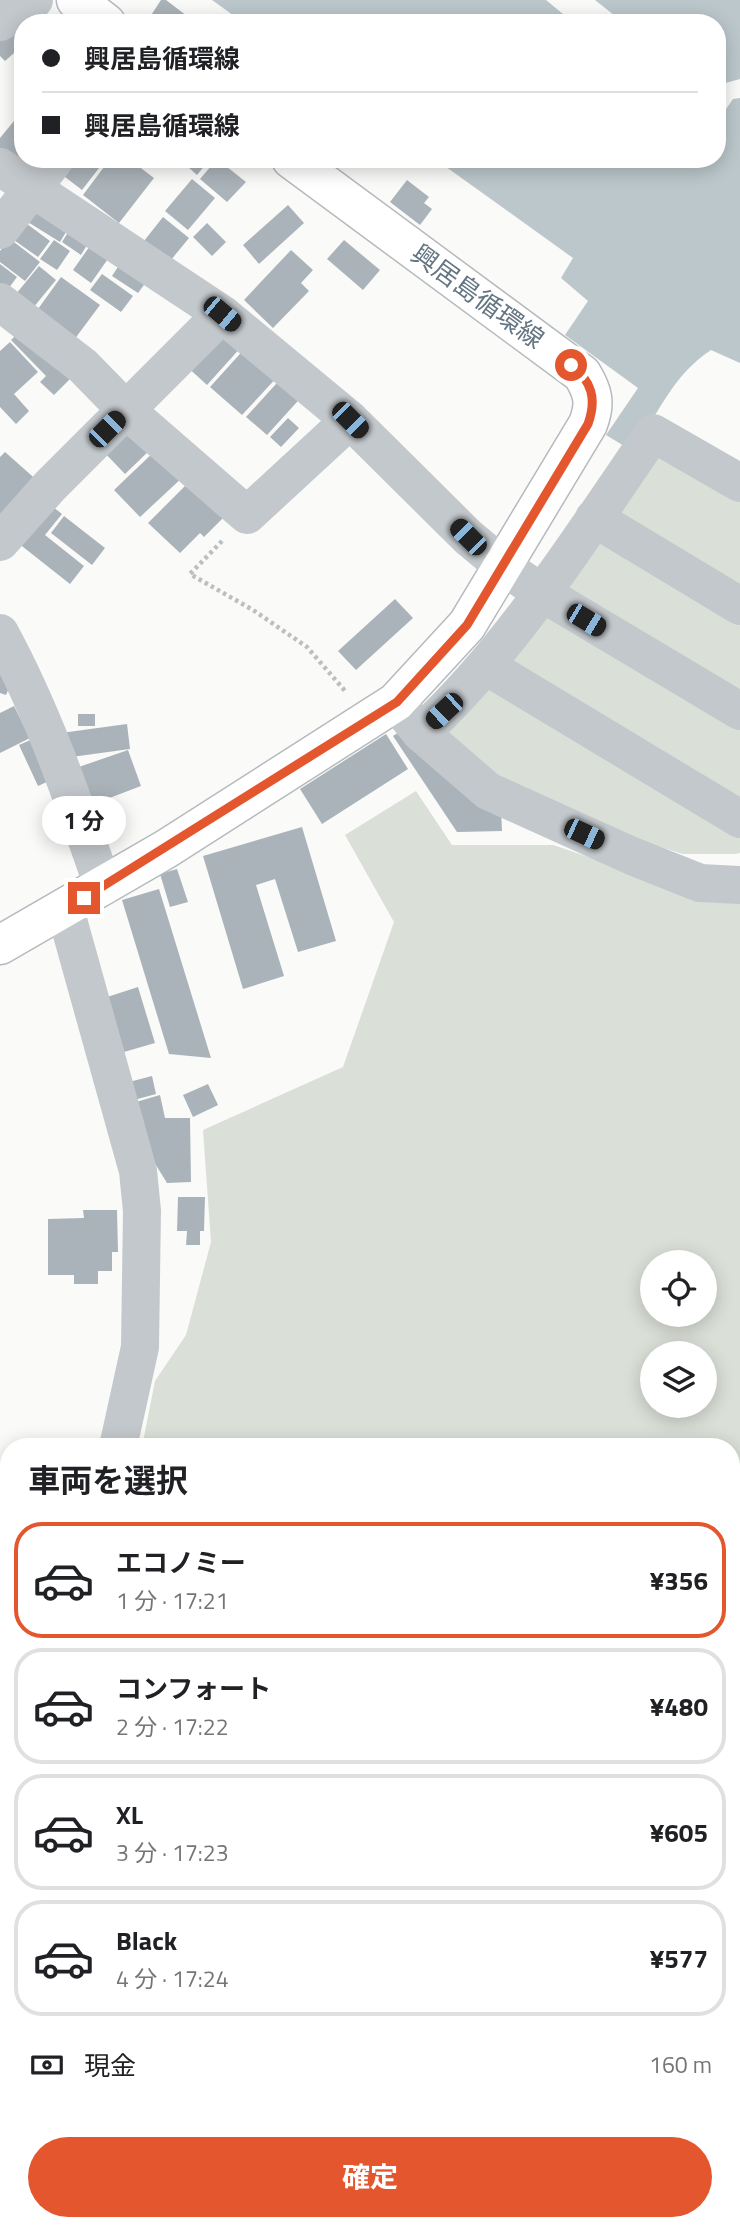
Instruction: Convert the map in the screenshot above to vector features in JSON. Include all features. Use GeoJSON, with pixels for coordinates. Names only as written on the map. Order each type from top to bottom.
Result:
{"type":"FeatureCollection","features":[{"type":"Feature","properties":{"kind":"main road"},"geometry":{"type":"LineString","coordinates":[[76,0],[94,14]]}},
{"type":"Feature","properties":{"kind":"main road","name":"興居島循環線"},"geometry":{"type":"LineString","coordinates":[[0,945],[103,886],[383,711],[467,625],[525,581],[588,424],[594,407],[591,389],[582,374],[302,168]]}},
{"type":"Feature","properties":{"kind":"street"},"geometry":{"type":"LineString","coordinates":[[0,22],[34,0]]}},
{"type":"Feature","properties":{"kind":"street"},"geometry":{"type":"LineString","coordinates":[[0,167],[44,174],[222,314],[350,420],[468,537],[525,581],[740,711]]}},
{"type":"Feature","properties":{"kind":"street"},"geometry":{"type":"LineString","coordinates":[[0,230],[44,174]]}},
{"type":"Feature","properties":{"kind":"street"},"geometry":{"type":"LineString","coordinates":[[0,302],[28,320],[83,366],[126,410],[247,515],[350,420]]}},
{"type":"Feature","properties":{"kind":"street"},"geometry":{"type":"LineString","coordinates":[[0,542],[50,486],[222,314]]}},
{"type":"Feature","properties":{"kind":"street"},"geometry":{"type":"LineString","coordinates":[[421,733],[486,666],[525,581],[594,518],[653,433],[740,483]]}},
{"type":"Feature","properties":{"kind":"street"},"geometry":{"type":"LineString","coordinates":[[594,518],[740,606]]}},
{"type":"Feature","properties":{"kind":"street"},"geometry":{"type":"LineString","coordinates":[[0,633],[22,673],[64,775],[103,886]]}},
{"type":"Feature","properties":{"kind":"street"},"geometry":{"type":"LineString","coordinates":[[486,666],[740,819]]}},
{"type":"Feature","properties":{"kind":"street"},"geometry":{"type":"LineString","coordinates":[[383,711],[421,733],[488,791],[700,883],[740,885]]}},
{"type":"Feature","properties":{"kind":"street"},"geometry":{"type":"LineString","coordinates":[[657,866],[684,868],[740,864]]}},
{"type":"Feature","properties":{"kind":"street"},"geometry":{"type":"LineString","coordinates":[[65,909],[138,1171],[142,1211],[140,1347],[120,1438]]}},
{"type":"Feature","properties":{"kind":"path"},"geometry":{"type":"LineString","coordinates":[[247,515],[190,574],[307,647],[383,711]]}},
{"type":"Feature","properties":{"kind":"shaded area"},"geometry":{"type":"Polygon","coordinates":[[[212,0],[546,0],[563,14],[231,14],[212,0]]]}},
{"type":"Feature","properties":{"kind":"shaded area"},"geometry":{"type":"Polygon","coordinates":[[[595,0],[740,0],[740,79],[726,83],[726,14],[613,14],[595,0]]]}},
{"type":"Feature","properties":{"kind":"shaded area"},"geometry":{"type":"Polygon","coordinates":[[[740,98],[740,363],[711,350],[698,360],[676,383],[634,452],[606,435],[638,388],[565,335],[588,301],[561,278],[573,258],[448,168],[726,168],[726,109],[733,99],[740,98]]]}},
{"type":"Feature","properties":{"kind":"shaded area"},"geometry":{"type":"Polygon","coordinates":[[[656,445],[740,494],[740,853],[735,854],[683,854],[641,841],[494,783],[434,734],[656,445]]]}},
{"type":"Feature","properties":{"kind":"shaded area"},"geometry":{"type":"Polygon","coordinates":[[[416,791],[452,845],[553,845],[639,874],[740,895],[740,1438],[144,1438],[155,1381],[186,1335],[211,1242],[203,1130],[343,1067],[394,922],[345,835],[416,791]]]}},
{"type":"Feature","properties":{"kind":"building"},"geometry":{"type":"Polygon","coordinates":[[[161,0],[166,0],[184,14],[152,14],[161,0]]]}},
{"type":"Feature","properties":{"kind":"building"},"geometry":{"type":"Polygon","coordinates":[[[5,25],[14,35],[14,53],[5,61],[0,56],[0,30],[5,25]]]}},
{"type":"Feature","properties":{"kind":"building"},"geometry":{"type":"Polygon","coordinates":[[[14,121],[14,164],[0,152],[0,138],[14,121]]]}},
{"type":"Feature","properties":{"kind":"building"},"geometry":{"type":"Polygon","coordinates":[[[19,168],[38,168],[30,177],[19,168]]]}},
{"type":"Feature","properties":{"kind":"building"},"geometry":{"type":"Polygon","coordinates":[[[58,168],[99,168],[82,190],[56,170],[58,168]]]}},
{"type":"Feature","properties":{"kind":"building"},"geometry":{"type":"Polygon","coordinates":[[[103,168],[141,168],[154,178],[119,223],[83,195],[103,168]]]}},
{"type":"Feature","properties":{"kind":"building"},"geometry":{"type":"Polygon","coordinates":[[[189,168],[203,168],[197,175],[189,168]]]}},
{"type":"Feature","properties":{"kind":"building"},"geometry":{"type":"Polygon","coordinates":[[[209,168],[228,168],[246,182],[227,202],[200,179],[209,168]]]}},
{"type":"Feature","properties":{"kind":"building"},"geometry":{"type":"Polygon","coordinates":[[[192,179],[215,198],[188,230],[165,211],[192,179]]]}},
{"type":"Feature","properties":{"kind":"building"},"geometry":{"type":"Polygon","coordinates":[[[407,180],[429,197],[424,203],[432,209],[420,225],[390,202],[407,180]]]}},
{"type":"Feature","properties":{"kind":"building"},"geometry":{"type":"Polygon","coordinates":[[[35,200],[72,222],[60,242],[23,219],[35,200]]]}},
{"type":"Feature","properties":{"kind":"building"},"geometry":{"type":"Polygon","coordinates":[[[288,205],[304,223],[259,264],[243,245],[288,205]]]}},
{"type":"Feature","properties":{"kind":"building"},"geometry":{"type":"Polygon","coordinates":[[[163,217],[189,238],[166,266],[140,246],[163,217]]]}},
{"type":"Feature","properties":{"kind":"building"},"geometry":{"type":"Polygon","coordinates":[[[23,221],[50,241],[38,257],[11,238],[23,221]]]}},
{"type":"Feature","properties":{"kind":"building"},"geometry":{"type":"Polygon","coordinates":[[[74,223],[93,235],[81,255],[62,242],[74,223]]]}},
{"type":"Feature","properties":{"kind":"building"},"geometry":{"type":"Polygon","coordinates":[[[207,223],[226,242],[212,256],[193,237],[207,223]]]}},
{"type":"Feature","properties":{"kind":"building"},"geometry":{"type":"Polygon","coordinates":[[[10,239],[40,262],[25,281],[0,262],[0,251],[10,239]]]}},
{"type":"Feature","properties":{"kind":"building"},"geometry":{"type":"Polygon","coordinates":[[[54,240],[70,251],[57,270],[40,259],[54,240]]]}},
{"type":"Feature","properties":{"kind":"building"},"geometry":{"type":"Polygon","coordinates":[[[344,240],[380,270],[363,290],[327,259],[344,240]]]}},
{"type":"Feature","properties":{"kind":"building"},"geometry":{"type":"Polygon","coordinates":[[[92,243],[110,256],[91,283],[73,270],[92,243]]]}},
{"type":"Feature","properties":{"kind":"building"},"geometry":{"type":"Polygon","coordinates":[[[291,250],[313,270],[301,283],[309,291],[273,328],[244,300],[291,250]]]}},
{"type":"Feature","properties":{"kind":"building"},"geometry":{"type":"Polygon","coordinates":[[[125,256],[152,274],[138,293],[112,276],[125,256]]]}},
{"type":"Feature","properties":{"kind":"building"},"geometry":{"type":"Polygon","coordinates":[[[0,264],[17,277],[0,300],[0,264]]]}},
{"type":"Feature","properties":{"kind":"building"},"geometry":{"type":"Polygon","coordinates":[[[39,266],[56,280],[28,314],[11,300],[39,266]]]}},
{"type":"Feature","properties":{"kind":"building"},"geometry":{"type":"Polygon","coordinates":[[[102,274],[133,296],[121,312],[90,290],[102,274]]]}},
{"type":"Feature","properties":{"kind":"building"},"geometry":{"type":"Polygon","coordinates":[[[61,277],[100,305],[71,344],[33,316],[61,277]]]}},
{"type":"Feature","properties":{"kind":"building"},"geometry":{"type":"Polygon","coordinates":[[[219,324],[243,345],[207,385],[183,363],[219,324]]]}},
{"type":"Feature","properties":{"kind":"building"},"geometry":{"type":"Polygon","coordinates":[[[26,325],[79,370],[54,395],[40,382],[46,376],[11,340],[26,325]]]}},
{"type":"Feature","properties":{"kind":"building"},"geometry":{"type":"Polygon","coordinates":[[[10,342],[38,372],[14,394],[29,411],[16,424],[0,407],[0,351],[10,342]]]}},
{"type":"Feature","properties":{"kind":"building"},"geometry":{"type":"Polygon","coordinates":[[[248,345],[280,374],[242,415],[210,387],[248,345]]]}},
{"type":"Feature","properties":{"kind":"building"},"geometry":{"type":"Polygon","coordinates":[[[285,374],[306,392],[267,435],[246,417],[285,374]]]}},
{"type":"Feature","properties":{"kind":"building"},"geometry":{"type":"Polygon","coordinates":[[[288,418],[299,428],[281,447],[270,437],[288,418]]]}},
{"type":"Feature","properties":{"kind":"building"},"geometry":{"type":"Polygon","coordinates":[[[130,424],[152,448],[125,474],[102,450],[130,424]]]}},
{"type":"Feature","properties":{"kind":"building"},"geometry":{"type":"Polygon","coordinates":[[[157,449],[184,476],[140,517],[114,490],[157,449]]]}},
{"type":"Feature","properties":{"kind":"building"},"geometry":{"type":"Polygon","coordinates":[[[5,452],[40,483],[0,527],[0,457],[5,452]]]}},
{"type":"Feature","properties":{"kind":"building"},"geometry":{"type":"Polygon","coordinates":[[[193,478],[229,512],[204,537],[200,533],[180,553],[148,523],[193,478]]]}},
{"type":"Feature","properties":{"kind":"building"},"geometry":{"type":"Polygon","coordinates":[[[44,500],[62,514],[45,535],[84,566],[70,584],[13,539],[44,500]]]}},
{"type":"Feature","properties":{"kind":"building"},"geometry":{"type":"Polygon","coordinates":[[[64,516],[105,548],[92,565],[51,533],[64,516]]]}},
{"type":"Feature","properties":{"kind":"building"},"geometry":{"type":"Polygon","coordinates":[[[395,599],[413,618],[356,670],[338,651],[395,599]]]}},
{"type":"Feature","properties":{"kind":"building"},"geometry":{"type":"Polygon","coordinates":[[[0,667],[15,674],[6,695],[0,693],[0,667]]]}},
{"type":"Feature","properties":{"kind":"building"},"geometry":{"type":"Polygon","coordinates":[[[14,706],[30,738],[0,753],[0,713],[14,706]]]}},
{"type":"Feature","properties":{"kind":"building"},"geometry":{"type":"Polygon","coordinates":[[[78,714],[95,714],[95,726],[78,726],[78,714]]]}},
{"type":"Feature","properties":{"kind":"building"},"geometry":{"type":"Polygon","coordinates":[[[127,724],[130,749],[64,758],[61,733],[127,724]]]}},
{"type":"Feature","properties":{"kind":"building"},"geometry":{"type":"Polygon","coordinates":[[[405,728],[501,809],[502,831],[457,832],[393,736],[405,728]]]}},
{"type":"Feature","properties":{"kind":"building"},"geometry":{"type":"Polygon","coordinates":[[[386,734],[408,769],[322,824],[300,789],[386,734]]]}},
{"type":"Feature","properties":{"kind":"building"},"geometry":{"type":"Polygon","coordinates":[[[42,735],[60,776],[38,786],[19,745],[42,735]]]}},
{"type":"Feature","properties":{"kind":"building"},"geometry":{"type":"Polygon","coordinates":[[[128,750],[141,786],[86,807],[73,769],[128,750]]]}},
{"type":"Feature","properties":{"kind":"building"},"geometry":{"type":"Polygon","coordinates":[[[302,827],[336,941],[298,952],[275,879],[256,885],[284,976],[243,989],[203,856],[302,827]]]}},
{"type":"Feature","properties":{"kind":"building"},"geometry":{"type":"Polygon","coordinates":[[[177,869],[188,902],[170,907],[160,874],[177,869]]]}},
{"type":"Feature","properties":{"kind":"building"},"geometry":{"type":"Polygon","coordinates":[[[159,889],[211,1058],[169,1054],[122,900],[159,889]]]}},
{"type":"Feature","properties":{"kind":"building"},"geometry":{"type":"Polygon","coordinates":[[[138,987],[155,1043],[117,1054],[101,999],[138,987]]]}},
{"type":"Feature","properties":{"kind":"building"},"geometry":{"type":"Polygon","coordinates":[[[152,1076],[156,1094],[134,1100],[129,1082],[152,1076]]]}},
{"type":"Feature","properties":{"kind":"building"},"geometry":{"type":"Polygon","coordinates":[[[208,1084],[218,1105],[193,1117],[183,1095],[208,1084]]]}},
{"type":"Feature","properties":{"kind":"building"},"geometry":{"type":"Polygon","coordinates":[[[160,1095],[165,1118],[190,1118],[191,1182],[167,1183],[151,1157],[136,1102],[160,1095]]]}},
{"type":"Feature","properties":{"kind":"building"},"geometry":{"type":"Polygon","coordinates":[[[178,1197],[205,1197],[204,1231],[200,1231],[200,1245],[186,1245],[187,1231],[177,1231],[178,1197]]]}},
{"type":"Feature","properties":{"kind":"building"},"geometry":{"type":"Polygon","coordinates":[[[83,1210],[117,1210],[118,1252],[112,1252],[112,1271],[98,1271],[98,1284],[74,1284],[74,1275],[48,1275],[48,1219],[84,1218],[83,1210]]]}},
{"type":"Feature","properties":{"kind":"route"},"geometry":{"type":"LineString","coordinates":[[84,898],[397,702],[437,659],[467,625],[588,424],[594,407],[591,389],[582,374],[571,365]]}}]}
